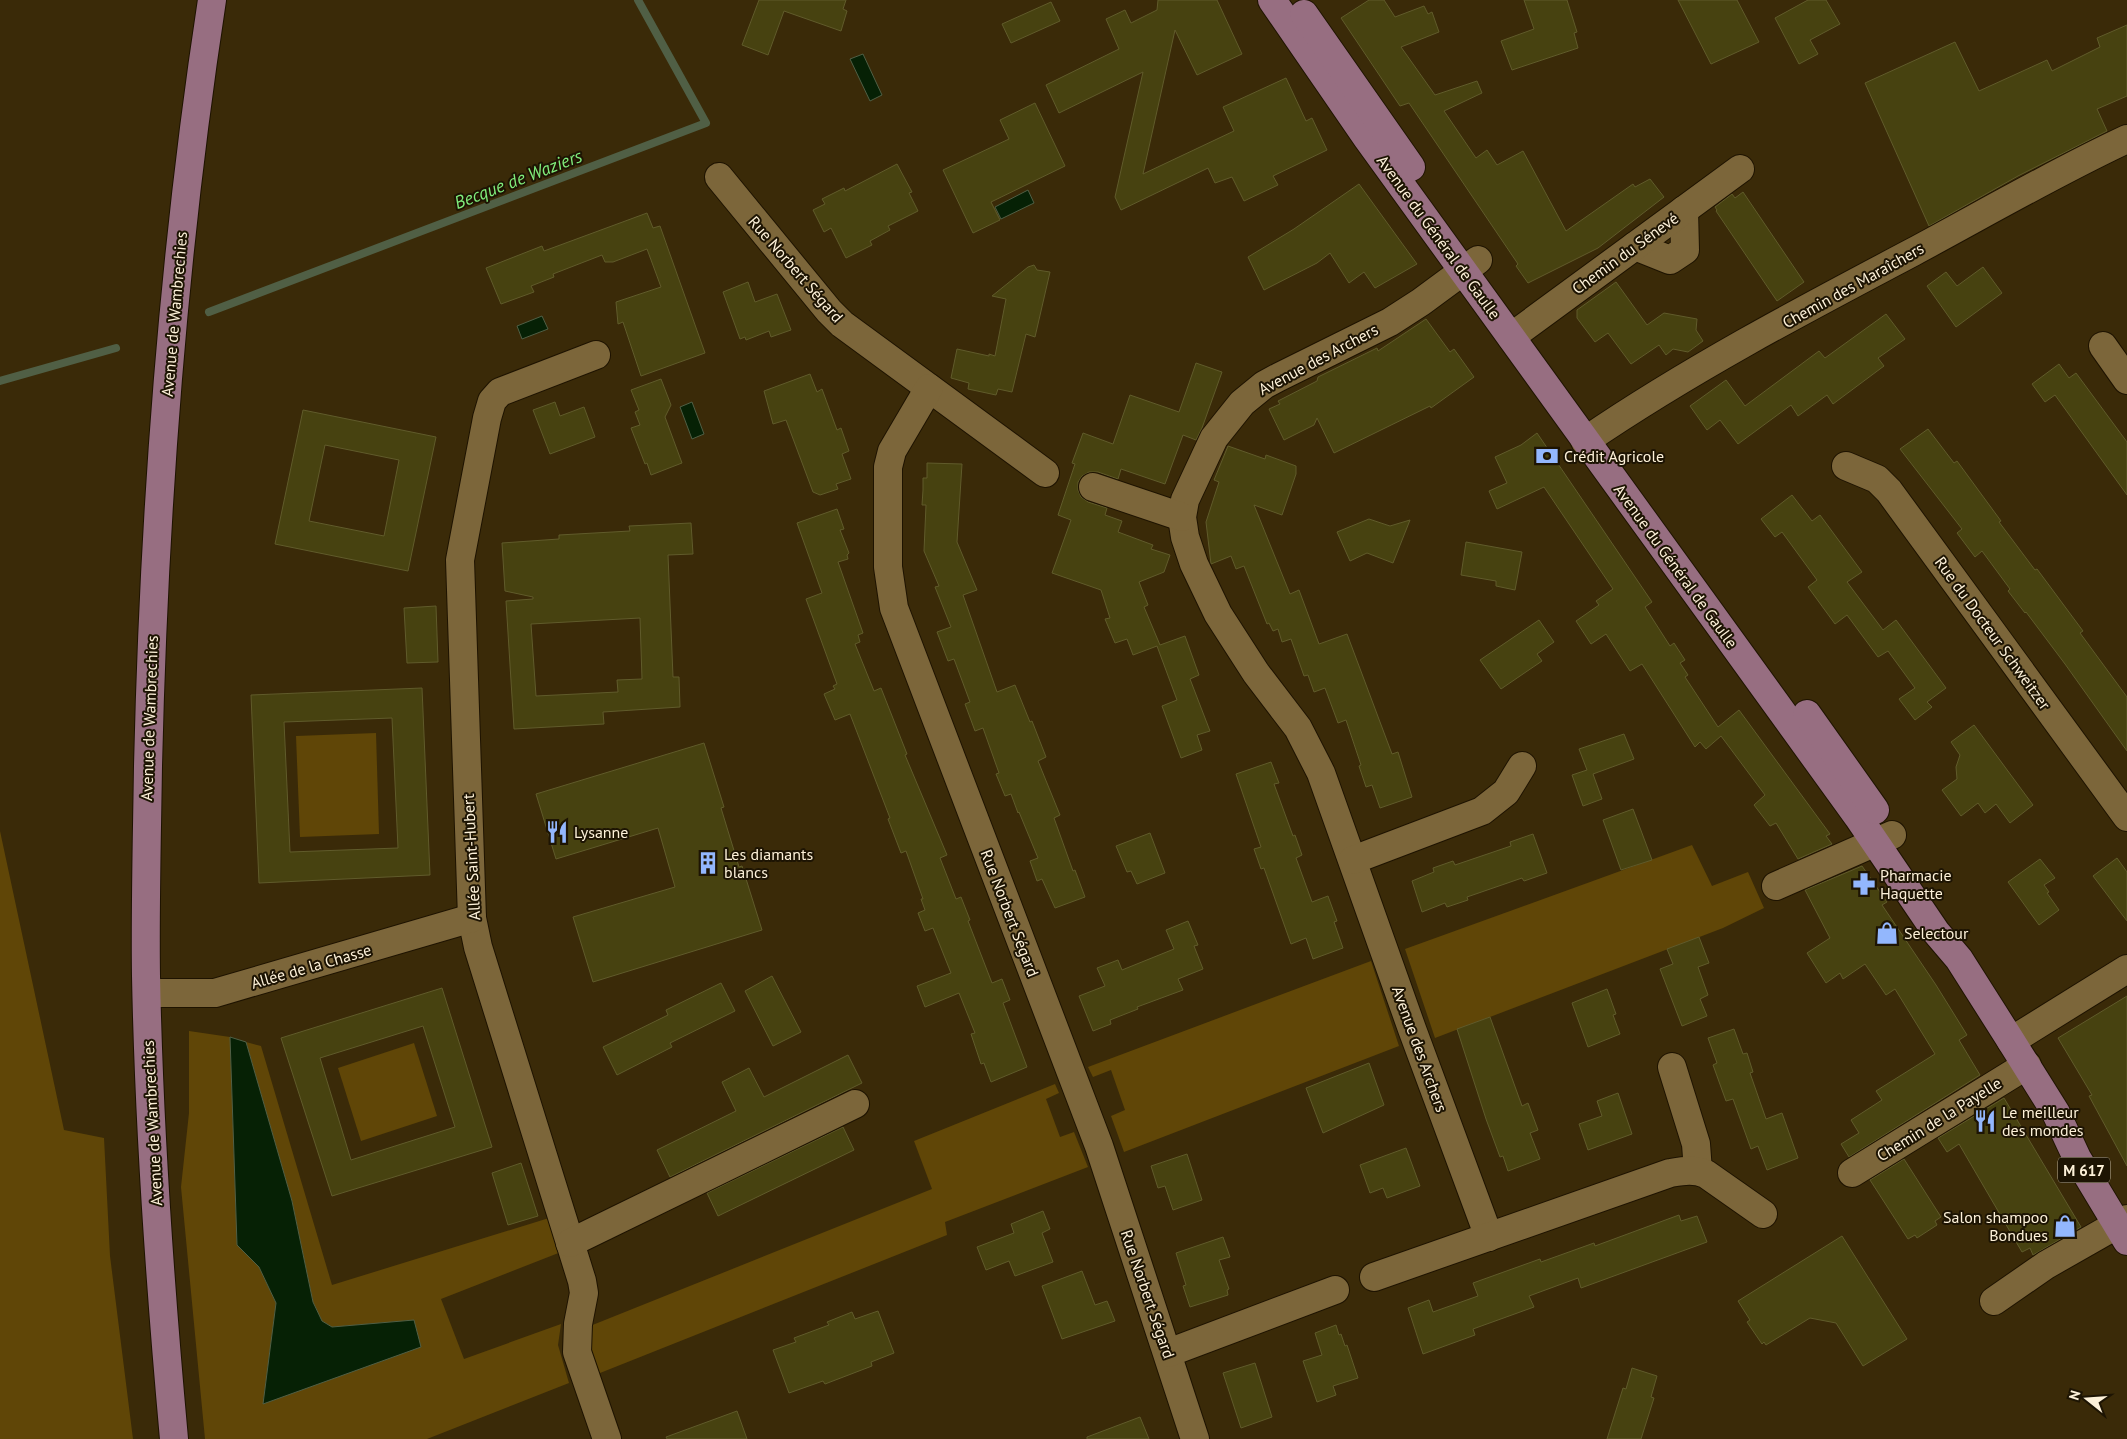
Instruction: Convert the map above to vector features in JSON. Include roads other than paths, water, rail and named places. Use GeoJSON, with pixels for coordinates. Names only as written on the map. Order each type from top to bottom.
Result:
{"type":"FeatureCollection","features":[{"type":"Feature","properties":{"kind":"main road","name":"Avenue de Wambrechies"},"geometry":{"type":"LineString","coordinates":[[174,1439],[157,1240],[147,993],[146,816],[158,498],[181,233],[212,0]]}},
{"type":"Feature","properties":{"kind":"main road","name":"Avenue du Général de Gaulle"},"geometry":{"type":"LineString","coordinates":[[1272,0],[1367,138],[1471,266]]}},
{"type":"Feature","properties":{"kind":"main road","name":"Avenue du Général de Gaulle"},"geometry":{"type":"LineString","coordinates":[[1295,0],[1471,266],[1883,838],[1936,932],[1959,960],[2012,1040],[2056,1113],[2078,1158],[2125,1222]]}},
{"type":"Feature","properties":{"kind":"street","name":"Chemin des Maraîchers"},"geometry":{"type":"LineString","coordinates":[[1593,436],[1714,361],[1850,285],[2127,139]]}},
{"type":"Feature","properties":{"kind":"street","name":"Chemin du Sénevé"},"geometry":{"type":"LineString","coordinates":[[1518,332],[1740,169]]}},
{"type":"Feature","properties":{"kind":"street","name":"Rue Norbert Ségard"},"geometry":{"type":"LineString","coordinates":[[719,177],[829,311],[842,324],[1045,473]]}},
{"type":"Feature","properties":{"kind":"street","name":"Avenue des Archers"},"geometry":{"type":"LineString","coordinates":[[1471,266],[1390,322],[1279,377],[1252,394],[1232,414],[1214,438],[1187,491],[1182,517],[1188,549],[1208,594],[1245,657],[1305,739],[1321,773],[1412,1030],[1489,1237]]}},
{"type":"Feature","properties":{"kind":"street"},"geometry":{"type":"LineString","coordinates":[[2103,346],[2127,380]]}},
{"type":"Feature","properties":{"kind":"street","name":"Allée Saint-Hubert"},"geometry":{"type":"LineString","coordinates":[[596,355],[500,392],[492,401],[486,418],[460,560],[472,918],[481,956],[582,1281],[584,1293],[578,1324],[577,1352],[607,1439]]}},
{"type":"Feature","properties":{"kind":"street","name":"Rue Norbert Ségard"},"geometry":{"type":"LineString","coordinates":[[929,388],[892,451],[888,467],[888,568],[892,602],[1099,1146],[1195,1439]]}},
{"type":"Feature","properties":{"kind":"street","name":"Rue du Docteur Schweitzer"},"geometry":{"type":"LineString","coordinates":[[1846,466],[1877,479],[1889,490],[2127,817]]}},
{"type":"Feature","properties":{"kind":"street"},"geometry":{"type":"LineString","coordinates":[[1093,487],[1182,517]]}},
{"type":"Feature","properties":{"kind":"street"},"geometry":{"type":"LineString","coordinates":[[1353,860],[1482,811],[1506,792],[1522,766]]}},
{"type":"Feature","properties":{"kind":"street"},"geometry":{"type":"LineString","coordinates":[[1776,886],[1883,838]]}},
{"type":"Feature","properties":{"kind":"street","name":"Allée de la Chasse"},"geometry":{"type":"LineString","coordinates":[[147,993],[215,994],[472,918]]}},
{"type":"Feature","properties":{"kind":"street"},"geometry":{"type":"LineString","coordinates":[[2012,1040],[2127,969]]}},
{"type":"Feature","properties":{"kind":"street","name":"Chemin de la Payelle"},"geometry":{"type":"LineString","coordinates":[[1852,1173],[2027,1065]]}},
{"type":"Feature","properties":{"kind":"street"},"geometry":{"type":"LineString","coordinates":[[1672,1067],[1696,1144],[1698,1171]]}},
{"type":"Feature","properties":{"kind":"street"},"geometry":{"type":"LineString","coordinates":[[570,1243],[855,1104]]}},
{"type":"Feature","properties":{"kind":"street"},"geometry":{"type":"LineString","coordinates":[[1374,1277],[1670,1173],[1698,1171],[1706,1174],[1763,1214]]}},
{"type":"Feature","properties":{"kind":"street"},"geometry":{"type":"LineString","coordinates":[[1994,1301],[2046,1265],[2125,1222]]}},
{"type":"Feature","properties":{"kind":"street"},"geometry":{"type":"LineString","coordinates":[[1168,1353],[1335,1290]]}},
{"type":"Feature","properties":{"kind":"waterway","name":"Becque de Waziers"},"geometry":{"type":"LineString","coordinates":[[209,312],[706,123],[638,0]]}},
{"type":"Feature","properties":{"kind":"waterway","name":"Becque de Waziers"},"geometry":{"type":"LineString","coordinates":[[0,381],[116,348]]}},
{"type":"Feature","properties":{"kind":"place","name":"Crédit Agricole"},"geometry":{"type":"Point","coordinates":[1547,456]}},
{"type":"Feature","properties":{"kind":"place","name":"Lysanne"},"geometry":{"type":"Point","coordinates":[557,832]}},
{"type":"Feature","properties":{"kind":"place","name":"Les diamants blancs"},"geometry":{"type":"Point","coordinates":[708,863]}},
{"type":"Feature","properties":{"kind":"place","name":"Pharmacie Haquette"},"geometry":{"type":"Point","coordinates":[1864,884]}},
{"type":"Feature","properties":{"kind":"place","name":"Selectour"},"geometry":{"type":"Point","coordinates":[1887,933]}},
{"type":"Feature","properties":{"kind":"place","name":"Le meilleur des mondes"},"geometry":{"type":"Point","coordinates":[1985,1121]}},
{"type":"Feature","properties":{"kind":"place","name":"Salon shampoo Bondues"},"geometry":{"type":"Point","coordinates":[2065,1226]}}]}
